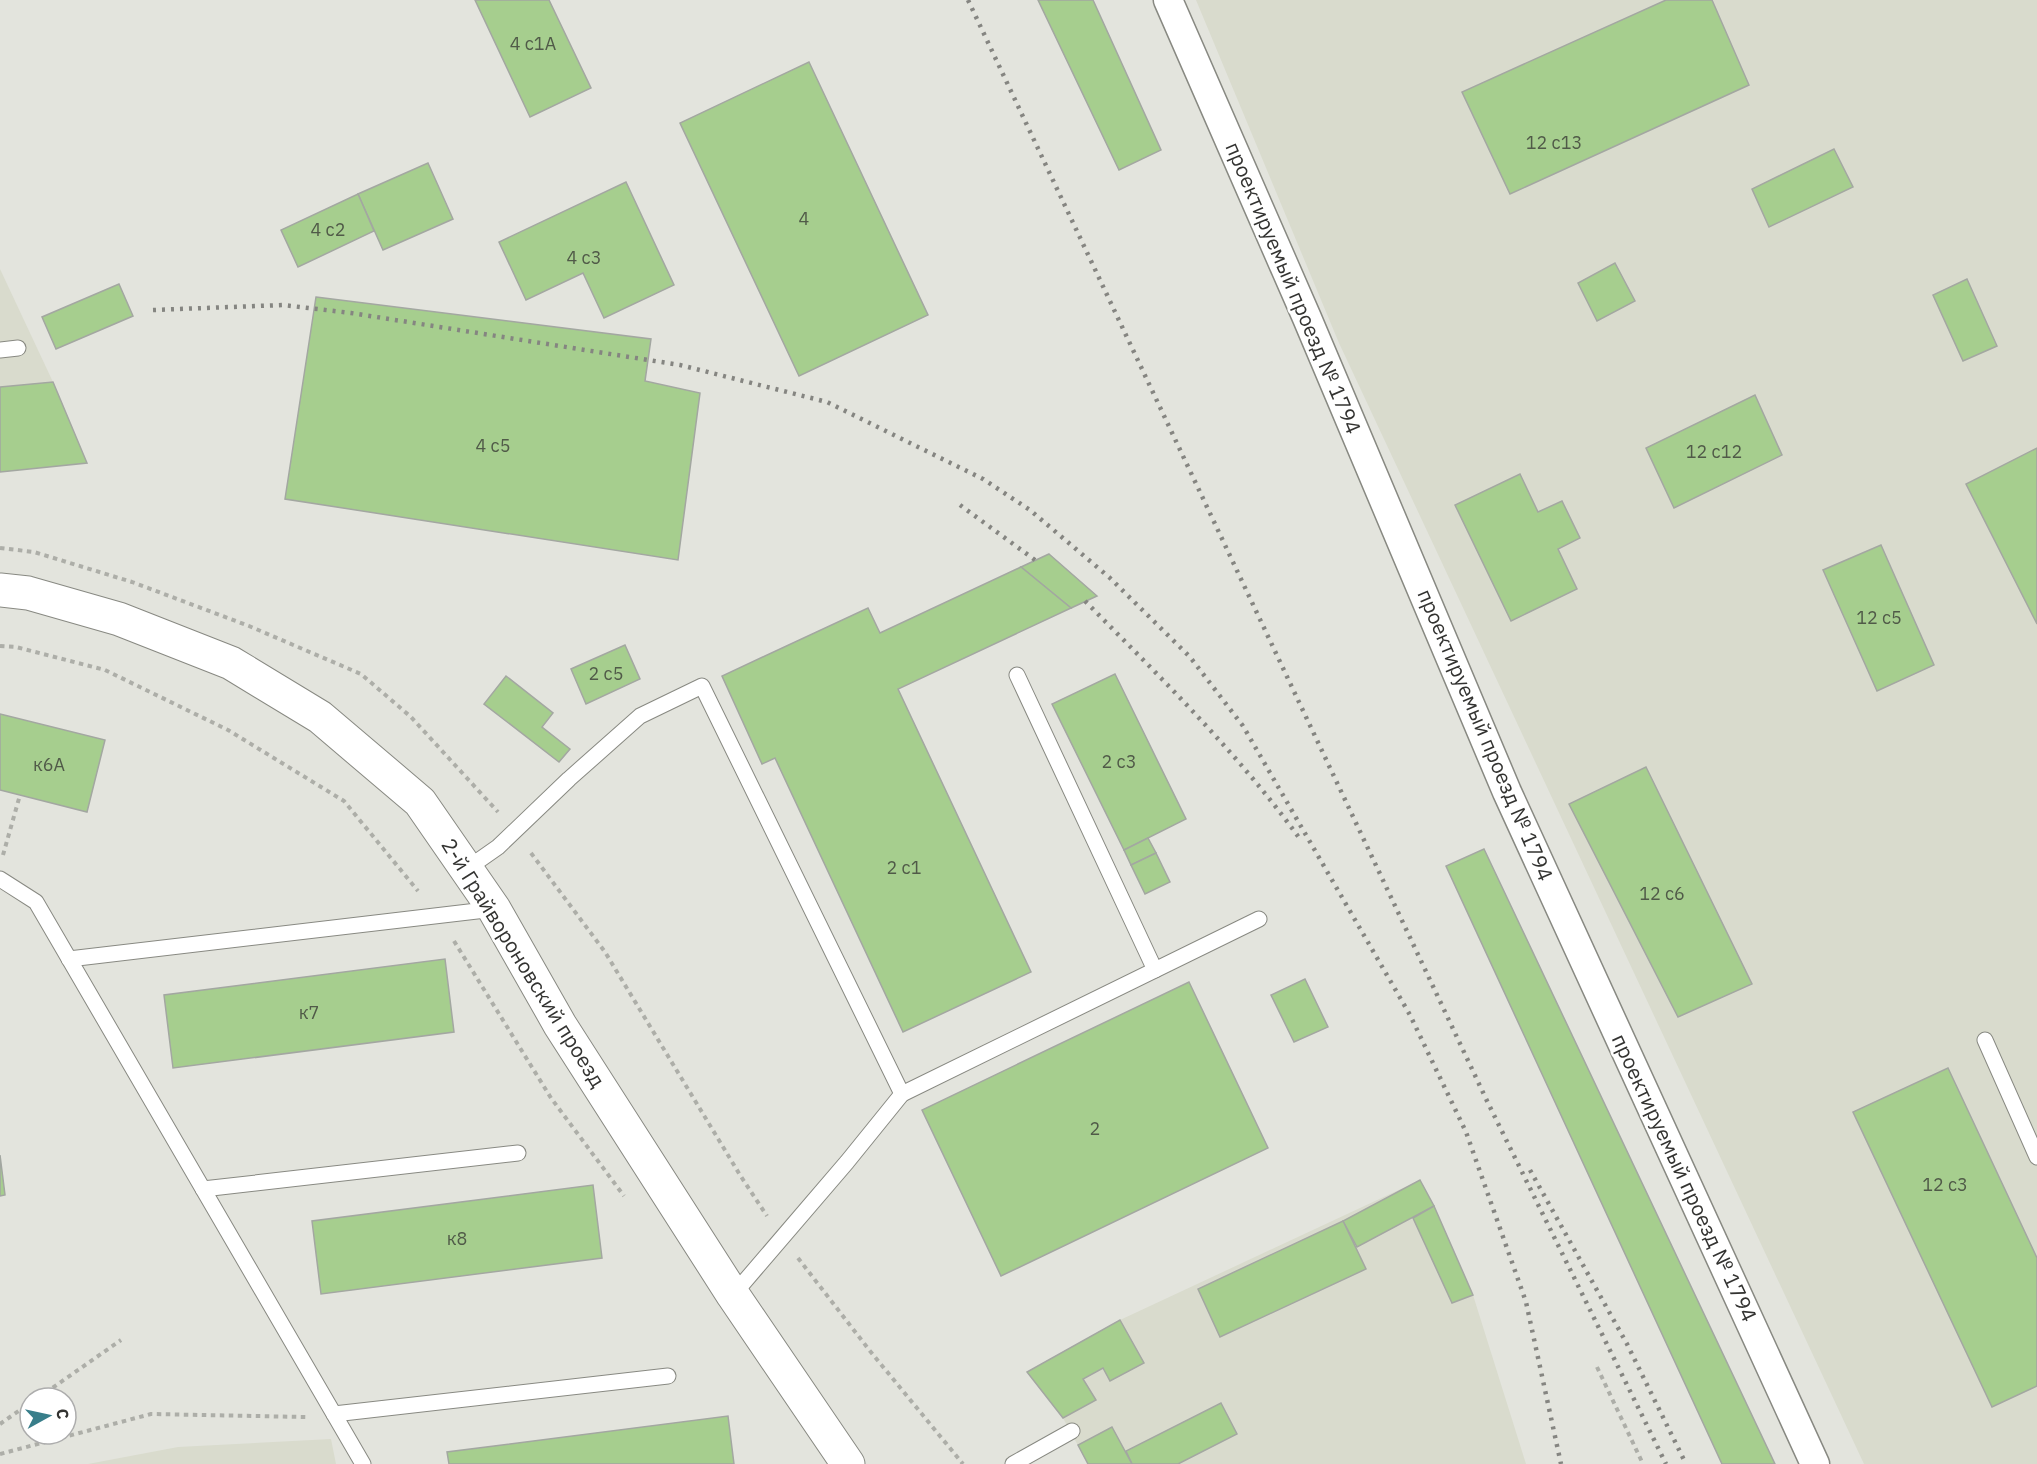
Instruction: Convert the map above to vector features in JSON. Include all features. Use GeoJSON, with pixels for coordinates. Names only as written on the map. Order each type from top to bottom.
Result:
{"type":"FeatureCollection","features":[{"type":"Feature","properties":{"kind":"main road","name":"2-й Грайвороновский проезд"},"geometry":{"type":"LineString","coordinates":[[0,590],[28,593],[119,619],[231,663],[320,717],[420,802],[468,868],[560,1025],[733,1295],[848,1464]]}},
{"type":"Feature","properties":{"kind":"street","name":"проектируемый проезд № 1794"},"geometry":{"type":"LineString","coordinates":[[1168,0],[1307,318],[1507,792],[1815,1464]]}},
{"type":"Feature","properties":{"kind":"lane"},"geometry":{"type":"LineString","coordinates":[[0,350],[18,348]]}},
{"type":"Feature","properties":{"kind":"lane"},"geometry":{"type":"LineString","coordinates":[[1017,675],[1155,970]]}},
{"type":"Feature","properties":{"kind":"lane"},"geometry":{"type":"LineString","coordinates":[[468,868],[498,847],[569,779],[640,716],[702,686],[902,1094]]}},
{"type":"Feature","properties":{"kind":"lane"},"geometry":{"type":"LineString","coordinates":[[0,879],[36,902],[363,1464]]}},
{"type":"Feature","properties":{"kind":"lane"},"geometry":{"type":"LineString","coordinates":[[69,959],[494,909]]}},
{"type":"Feature","properties":{"kind":"lane"},"geometry":{"type":"LineString","coordinates":[[733,1295],[902,1094],[1259,919]]}},
{"type":"Feature","properties":{"kind":"lane"},"geometry":{"type":"LineString","coordinates":[[1984,1040],[2037,1156]]}},
{"type":"Feature","properties":{"kind":"lane"},"geometry":{"type":"LineString","coordinates":[[203,1190],[518,1153]]}},
{"type":"Feature","properties":{"kind":"lane"},"geometry":{"type":"LineString","coordinates":[[334,1414],[668,1376]]}},
{"type":"Feature","properties":{"kind":"lane"},"geometry":{"type":"LineString","coordinates":[[1013,1464],[1072,1431]]}},
{"type":"Feature","properties":{"kind":"path"},"geometry":{"type":"LineString","coordinates":[[0,646],[16,647],[105,670],[228,730],[344,801],[439,917],[551,1098],[627,1200]]}},
{"type":"Feature","properties":{"kind":"path"},"geometry":{"type":"LineString","coordinates":[[0,865],[20,795]]}},
{"type":"Feature","properties":{"kind":"path"},"geometry":{"type":"LineString","coordinates":[[514,831],[605,952],[740,1175],[783,1238],[870,1351],[963,1464]]}},
{"type":"Feature","properties":{"kind":"path"},"geometry":{"type":"LineString","coordinates":[[55,1386],[120,1340]]}},
{"type":"Feature","properties":{"kind":"path"},"geometry":{"type":"LineString","coordinates":[[1597,1367],[1643,1464]]}},
{"type":"Feature","properties":{"kind":"path"},"geometry":{"type":"LineString","coordinates":[[0,1424],[18,1411]]}},
{"type":"Feature","properties":{"kind":"path"},"geometry":{"type":"LineString","coordinates":[[0,1454],[151,1414],[306,1418]]}},
{"type":"Feature","properties":{"kind":"shaded area"},"geometry":{"type":"Polygon","coordinates":[[[1196,0],[2037,0],[2037,1464],[1864,1464],[1339,343],[1196,0]]]}},
{"type":"Feature","properties":{"kind":"shaded area"},"geometry":{"type":"Polygon","coordinates":[[[0,269],[53,382],[87,463],[0,472],[0,269]]]}},
{"type":"Feature","properties":{"kind":"shaded area"},"geometry":{"type":"Polygon","coordinates":[[[1420,1180],[1434,1206],[1473,1295],[1526,1464],[1088,1464],[1063,1418],[1027,1372],[1120,1320],[1420,1180]]]}},
{"type":"Feature","properties":{"kind":"shaded area"},"geometry":{"type":"Polygon","coordinates":[[[331,1439],[336,1464],[88,1464],[178,1447],[331,1439]]]}},
{"type":"Feature","properties":{"kind":"building"},"geometry":{"type":"Polygon","coordinates":[[[475,0],[549,0],[591,88],[530,117],[475,0]]]}},
{"type":"Feature","properties":{"kind":"building"},"geometry":{"type":"Polygon","coordinates":[[[1038,0],[1093,0],[1161,150],[1119,170],[1038,0]]]}},
{"type":"Feature","properties":{"kind":"building"},"geometry":{"type":"Polygon","coordinates":[[[1666,0],[1712,0],[1749,85],[1510,194],[1462,92],[1666,0]]]}},
{"type":"Feature","properties":{"kind":"building"},"geometry":{"type":"Polygon","coordinates":[[[809,62],[928,315],[799,376],[680,123],[809,62]]]}},
{"type":"Feature","properties":{"kind":"building"},"geometry":{"type":"Polygon","coordinates":[[[1834,149],[1853,187],[1769,227],[1752,189],[1834,149]]]}},
{"type":"Feature","properties":{"kind":"building"},"geometry":{"type":"Polygon","coordinates":[[[428,163],[453,219],[383,250],[358,194],[428,163]]]}},
{"type":"Feature","properties":{"kind":"building"},"geometry":{"type":"Polygon","coordinates":[[[626,182],[674,285],[604,318],[583,273],[526,300],[499,242],[626,182]]]}},
{"type":"Feature","properties":{"kind":"building"},"geometry":{"type":"Polygon","coordinates":[[[358,194],[374,231],[298,267],[281,230],[358,194]]]}},
{"type":"Feature","properties":{"kind":"building"},"geometry":{"type":"Polygon","coordinates":[[[1615,263],[1635,301],[1597,321],[1578,283],[1615,263]]]}},
{"type":"Feature","properties":{"kind":"building"},"geometry":{"type":"Polygon","coordinates":[[[1967,279],[1997,346],[1963,361],[1933,295],[1967,279]]]}},
{"type":"Feature","properties":{"kind":"building"},"geometry":{"type":"Polygon","coordinates":[[[119,284],[133,316],[56,349],[42,317],[119,284]]]}},
{"type":"Feature","properties":{"kind":"building"},"geometry":{"type":"Polygon","coordinates":[[[316,297],[651,339],[645,381],[700,393],[678,560],[285,499],[316,297]]]}},
{"type":"Feature","properties":{"kind":"building"},"geometry":{"type":"Polygon","coordinates":[[[53,382],[87,463],[0,472],[0,387],[53,382]]]}},
{"type":"Feature","properties":{"kind":"building"},"geometry":{"type":"Polygon","coordinates":[[[1755,395],[1782,455],[1674,508],[1646,448],[1755,395]]]}},
{"type":"Feature","properties":{"kind":"building"},"geometry":{"type":"Polygon","coordinates":[[[2037,448],[2037,624],[1966,484],[2037,448]]]}},
{"type":"Feature","properties":{"kind":"building"},"geometry":{"type":"Polygon","coordinates":[[[1520,474],[1538,512],[1562,501],[1580,538],[1558,549],[1577,589],[1511,621],[1455,505],[1520,474]]]}},
{"type":"Feature","properties":{"kind":"building"},"geometry":{"type":"Polygon","coordinates":[[[1881,545],[1934,665],[1877,691],[1823,570],[1881,545]]]}},
{"type":"Feature","properties":{"kind":"building"},"geometry":{"type":"Polygon","coordinates":[[[1049,554],[1097,596],[1071,608],[1021,567],[1049,554]]]}},
{"type":"Feature","properties":{"kind":"building"},"geometry":{"type":"Polygon","coordinates":[[[1021,567],[1071,608],[898,689],[1031,972],[903,1032],[775,758],[762,764],[722,676],[868,608],[880,633],[1021,567]]]}},
{"type":"Feature","properties":{"kind":"building"},"geometry":{"type":"Polygon","coordinates":[[[625,645],[640,679],[586,704],[571,669],[625,645]]]}},
{"type":"Feature","properties":{"kind":"building"},"geometry":{"type":"Polygon","coordinates":[[[1115,674],[1186,819],[1124,850],[1052,704],[1115,674]]]}},
{"type":"Feature","properties":{"kind":"building"},"geometry":{"type":"Polygon","coordinates":[[[506,676],[553,713],[542,727],[570,749],[559,762],[484,704],[506,676]]]}},
{"type":"Feature","properties":{"kind":"building"},"geometry":{"type":"Polygon","coordinates":[[[0,714],[105,740],[87,812],[0,790],[0,714]]]}},
{"type":"Feature","properties":{"kind":"building"},"geometry":{"type":"Polygon","coordinates":[[[1646,767],[1752,984],[1678,1017],[1569,804],[1646,767]]]}},
{"type":"Feature","properties":{"kind":"building"},"geometry":{"type":"Polygon","coordinates":[[[1148,838],[1156,853],[1131,865],[1124,850],[1148,838]]]}},
{"type":"Feature","properties":{"kind":"building"},"geometry":{"type":"Polygon","coordinates":[[[1484,849],[1775,1464],[1722,1464],[1446,866],[1484,849]]]}},
{"type":"Feature","properties":{"kind":"building"},"geometry":{"type":"Polygon","coordinates":[[[1156,853],[1170,882],[1145,894],[1131,865],[1156,853]]]}},
{"type":"Feature","properties":{"kind":"building"},"geometry":{"type":"Polygon","coordinates":[[[445,959],[454,1032],[173,1068],[164,995],[445,959]]]}},
{"type":"Feature","properties":{"kind":"building"},"geometry":{"type":"Polygon","coordinates":[[[1305,979],[1328,1027],[1294,1042],[1271,995],[1305,979]]]}},
{"type":"Feature","properties":{"kind":"building"},"geometry":{"type":"Polygon","coordinates":[[[1189,982],[1268,1148],[1001,1276],[922,1110],[1189,982]]]}},
{"type":"Feature","properties":{"kind":"building"},"geometry":{"type":"Polygon","coordinates":[[[1948,1068],[2037,1258],[2037,1386],[1992,1407],[1853,1112],[1948,1068]]]}},
{"type":"Feature","properties":{"kind":"building"},"geometry":{"type":"Polygon","coordinates":[[[0,1155],[5,1195],[0,1196],[0,1155]]]}},
{"type":"Feature","properties":{"kind":"building"},"geometry":{"type":"Polygon","coordinates":[[[1420,1180],[1434,1206],[1357,1247],[1343,1221],[1420,1180]]]}},
{"type":"Feature","properties":{"kind":"building"},"geometry":{"type":"Polygon","coordinates":[[[593,1185],[602,1258],[321,1294],[312,1221],[593,1185]]]}},
{"type":"Feature","properties":{"kind":"building"},"geometry":{"type":"Polygon","coordinates":[[[1434,1206],[1473,1295],[1452,1303],[1413,1218],[1434,1206]]]}},
{"type":"Feature","properties":{"kind":"building"},"geometry":{"type":"Polygon","coordinates":[[[1343,1221],[1366,1269],[1220,1337],[1198,1289],[1343,1221]]]}},
{"type":"Feature","properties":{"kind":"building"},"geometry":{"type":"Polygon","coordinates":[[[1120,1320],[1144,1363],[1110,1381],[1103,1368],[1083,1379],[1096,1400],[1063,1418],[1027,1372],[1120,1320]]]}},
{"type":"Feature","properties":{"kind":"building"},"geometry":{"type":"Polygon","coordinates":[[[1221,1403],[1237,1434],[1178,1464],[1132,1464],[1126,1451],[1221,1403]]]}},
{"type":"Feature","properties":{"kind":"building"},"geometry":{"type":"Polygon","coordinates":[[[728,1416],[734,1464],[449,1464],[447,1452],[728,1416]]]}},
{"type":"Feature","properties":{"kind":"building"},"geometry":{"type":"Polygon","coordinates":[[[1112,1427],[1132,1464],[1088,1464],[1078,1445],[1112,1427]]]}},
{"type":"Feature","properties":{"kind":"railway"},"geometry":{"type":"LineString","coordinates":[[968,0],[1488,1103],[1666,1464]]}},
{"type":"Feature","properties":{"kind":"railway"},"geometry":{"type":"LineString","coordinates":[[153,310],[283,305],[351,313],[680,365],[827,402],[983,479],[1030,510],[1110,578],[1190,657],[1243,726],[1410,1015],[1466,1132],[1526,1302],[1561,1464]]}},
{"type":"Feature","properties":{"kind":"railway"},"geometry":{"type":"LineString","coordinates":[[960,505],[1035,560]]}},
{"type":"Feature","properties":{"kind":"railway"},"geometry":{"type":"LineString","coordinates":[[1085,601],[1224,746],[1300,839]]}},
{"type":"Feature","properties":{"kind":"railway"},"geometry":{"type":"LineString","coordinates":[[1530,1170],[1627,1344],[1686,1464]]}}]}
